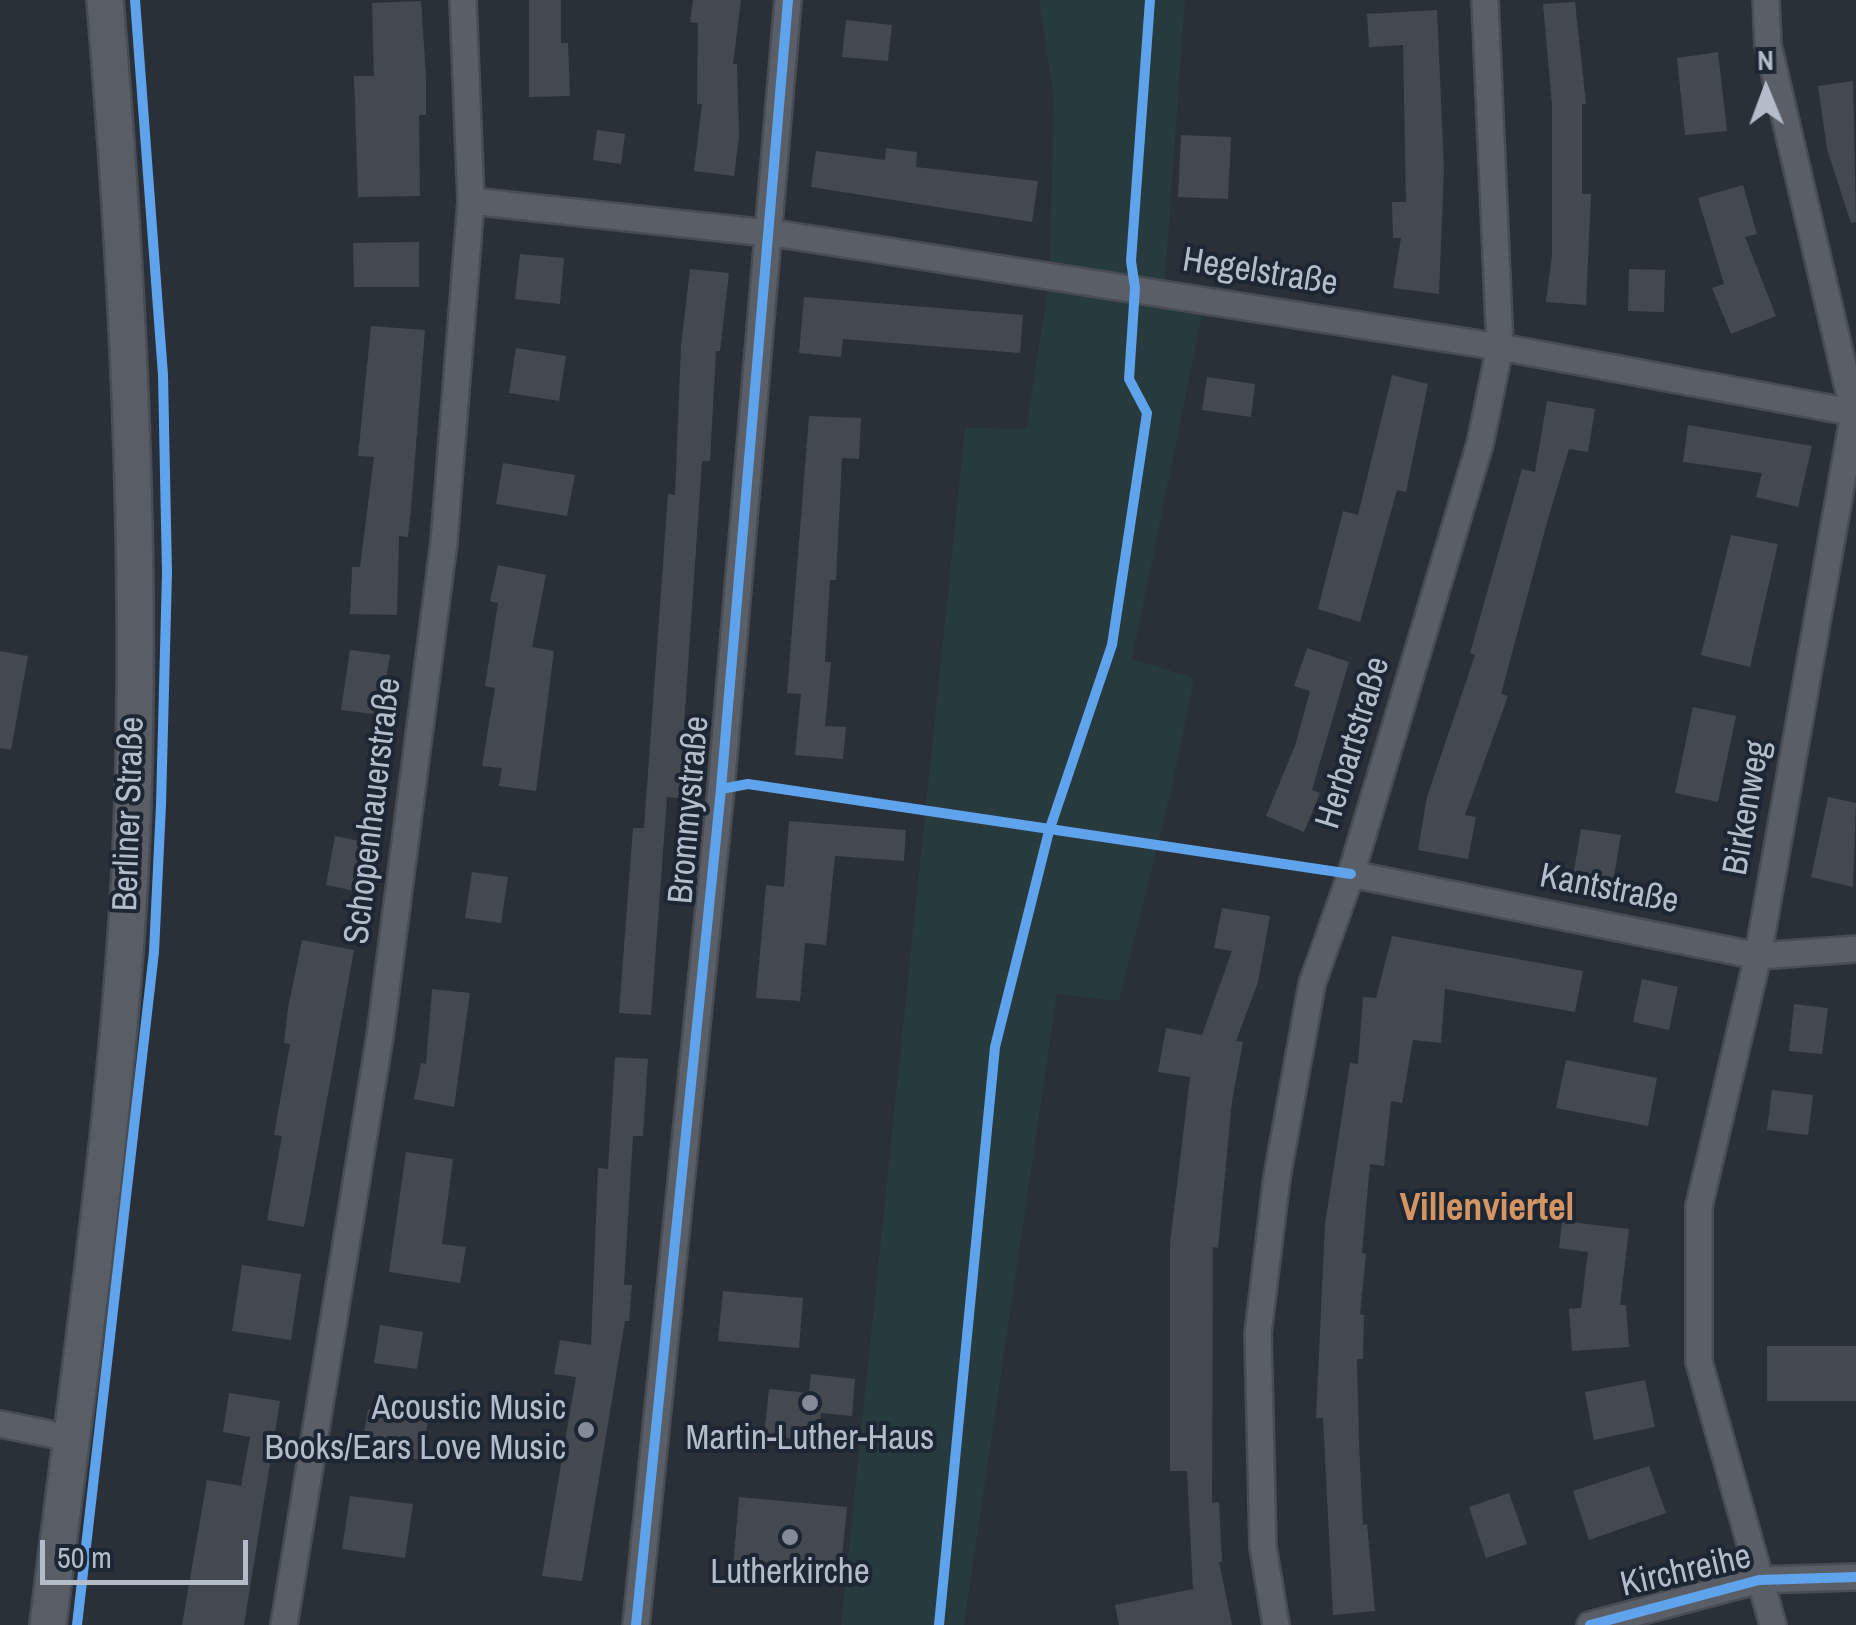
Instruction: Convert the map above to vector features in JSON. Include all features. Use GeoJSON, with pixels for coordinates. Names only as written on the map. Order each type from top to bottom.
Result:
{"type":"FeatureCollection","features":[{"type":"Feature","properties":{"kind":"main road","name":"Berliner Straße"},"geometry":{"type":"LineString","coordinates":[[48,1625],[112,1083],[133,802],[136,578],[132,377],[104,0]]}},
{"type":"Feature","properties":{"kind":"street","name":"Schopenhauerstraße"},"geometry":{"type":"LineString","coordinates":[[284,1625],[380,1036],[444,542],[470,200],[463,0]]}},
{"type":"Feature","properties":{"kind":"street","name":"Brommystraße"},"geometry":{"type":"LineString","coordinates":[[636,1625],[721,789],[788,0]]}},
{"type":"Feature","properties":{"kind":"street","name":"Herbartstraße"},"geometry":{"type":"LineString","coordinates":[[1276,1625],[1263,1547],[1258,1333],[1277,1177],[1312,984],[1351,874],[1480,444],[1500,346],[1485,0]]}},
{"type":"Feature","properties":{"kind":"street","name":"Birkenweg"},"geometry":{"type":"LineString","coordinates":[[1766,0],[1768,45],[1855,413],[1758,956],[1699,1206],[1699,1362],[1773,1625]]}},
{"type":"Feature","properties":{"kind":"street","name":"Hegelstraße"},"geometry":{"type":"LineString","coordinates":[[470,200],[766,232],[1500,346],[1855,413]]}},
{"type":"Feature","properties":{"kind":"street","name":"Kantstraße"},"geometry":{"type":"LineString","coordinates":[[1351,874],[1758,956],[1856,949]]}},
{"type":"Feature","properties":{"kind":"street"},"geometry":{"type":"LineString","coordinates":[[0,1424],[70,1438]]}},
{"type":"Feature","properties":{"kind":"street","name":"Kirchreihe"},"geometry":{"type":"LineString","coordinates":[[1590,1625],[1760,1580],[1856,1578]]}},
{"type":"Feature","properties":{"kind":"green space"},"geometry":{"type":"Polygon","coordinates":[[[1039,0],[1185,0],[1164,293],[1204,306],[1132,659],[1194,678],[1172,787],[1119,1001],[1057,994],[964,1625],[841,1625],[965,428],[1026,429],[1049,282],[1054,100],[1039,0]]]}},
{"type":"Feature","properties":{"kind":"building"},"geometry":{"type":"Polygon","coordinates":[[[529,0],[561,0],[561,43],[568,43],[570,96],[529,97],[529,0]]]}},
{"type":"Feature","properties":{"kind":"building"},"geometry":{"type":"Polygon","coordinates":[[[693,0],[741,0],[733,64],[737,64],[739,137],[734,176],[694,171],[702,104],[697,104],[698,23],[690,22],[693,0]]]}},
{"type":"Feature","properties":{"kind":"building"},"geometry":{"type":"Polygon","coordinates":[[[421,1],[426,115],[419,115],[420,196],[358,197],[354,76],[374,76],[372,3],[421,1]]]}},
{"type":"Feature","properties":{"kind":"building"},"geometry":{"type":"Polygon","coordinates":[[[1575,2],[1586,104],[1582,104],[1582,194],[1591,194],[1586,305],[1546,302],[1552,255],[1552,105],[1543,4],[1575,2]]]}},
{"type":"Feature","properties":{"kind":"building"},"geometry":{"type":"Polygon","coordinates":[[[1437,10],[1444,169],[1439,294],[1393,288],[1401,238],[1393,238],[1392,202],[1406,202],[1403,45],[1369,47],[1367,14],[1437,10]]]}},
{"type":"Feature","properties":{"kind":"building"},"geometry":{"type":"Polygon","coordinates":[[[846,20],[892,25],[888,61],[842,57],[846,20]]]}},
{"type":"Feature","properties":{"kind":"building"},"geometry":{"type":"Polygon","coordinates":[[[1718,52],[1727,131],[1685,135],[1677,58],[1718,52]]]}},
{"type":"Feature","properties":{"kind":"building"},"geometry":{"type":"Polygon","coordinates":[[[1853,81],[1856,222],[1851,223],[1827,149],[1818,86],[1853,81]]]}},
{"type":"Feature","properties":{"kind":"building"},"geometry":{"type":"Polygon","coordinates":[[[597,130],[625,134],[621,164],[593,160],[597,130]]]}},
{"type":"Feature","properties":{"kind":"building"},"geometry":{"type":"Polygon","coordinates":[[[1181,135],[1231,137],[1228,199],[1178,197],[1181,135]]]}},
{"type":"Feature","properties":{"kind":"building"},"geometry":{"type":"Polygon","coordinates":[[[886,148],[917,152],[916,167],[1038,181],[1032,222],[811,187],[816,151],[885,160],[886,148]]]}},
{"type":"Feature","properties":{"kind":"building"},"geometry":{"type":"Polygon","coordinates":[[[1743,185],[1757,234],[1745,237],[1776,316],[1731,334],[1712,288],[1724,284],[1698,198],[1743,185]]]}},
{"type":"Feature","properties":{"kind":"building"},"geometry":{"type":"Polygon","coordinates":[[[419,242],[419,287],[354,287],[353,243],[419,242]]]}},
{"type":"Feature","properties":{"kind":"building"},"geometry":{"type":"Polygon","coordinates":[[[520,254],[564,258],[560,304],[515,299],[520,254]]]}},
{"type":"Feature","properties":{"kind":"building"},"geometry":{"type":"Polygon","coordinates":[[[690,269],[729,273],[720,351],[716,351],[710,461],[702,461],[679,798],[667,797],[651,1015],[619,1013],[633,828],[644,828],[668,494],[675,495],[681,346],[690,269]]]}},
{"type":"Feature","properties":{"kind":"building"},"geometry":{"type":"Polygon","coordinates":[[[1629,269],[1665,270],[1664,312],[1628,311],[1629,269]]]}},
{"type":"Feature","properties":{"kind":"building"},"geometry":{"type":"Polygon","coordinates":[[[804,297],[1023,315],[1020,353],[843,339],[841,357],[799,353],[804,297]]]}},
{"type":"Feature","properties":{"kind":"building"},"geometry":{"type":"Polygon","coordinates":[[[371,326],[425,330],[408,537],[399,536],[397,615],[350,614],[352,567],[360,567],[374,457],[358,456],[371,326]]]}},
{"type":"Feature","properties":{"kind":"building"},"geometry":{"type":"Polygon","coordinates":[[[516,348],[566,356],[559,401],[509,393],[516,348]]]}},
{"type":"Feature","properties":{"kind":"building"},"geometry":{"type":"Polygon","coordinates":[[[1392,375],[1428,384],[1406,492],[1397,490],[1360,622],[1318,609],[1343,511],[1358,515],[1392,375]]]}},
{"type":"Feature","properties":{"kind":"building"},"geometry":{"type":"Polygon","coordinates":[[[1207,377],[1255,384],[1251,417],[1202,410],[1207,377]]]}},
{"type":"Feature","properties":{"kind":"building"},"geometry":{"type":"Polygon","coordinates":[[[1547,401],[1595,409],[1588,452],[1569,449],[1549,515],[1501,694],[1508,696],[1465,815],[1476,817],[1468,859],[1418,850],[1427,797],[1475,655],[1470,653],[1522,469],[1535,472],[1547,401]]]}},
{"type":"Feature","properties":{"kind":"building"},"geometry":{"type":"Polygon","coordinates":[[[809,416],[861,418],[859,459],[842,458],[836,580],[830,580],[825,662],[831,662],[825,726],[846,727],[843,759],[795,755],[801,694],[787,693],[809,416]]]}},
{"type":"Feature","properties":{"kind":"building"},"geometry":{"type":"Polygon","coordinates":[[[1688,425],[1812,446],[1798,507],[1756,497],[1762,473],[1683,462],[1688,425]]]}},
{"type":"Feature","properties":{"kind":"building"},"geometry":{"type":"Polygon","coordinates":[[[503,463],[575,475],[567,516],[496,504],[503,463]]]}},
{"type":"Feature","properties":{"kind":"building"},"geometry":{"type":"Polygon","coordinates":[[[1731,535],[1778,544],[1750,667],[1701,655],[1731,535]]]}},
{"type":"Feature","properties":{"kind":"building"},"geometry":{"type":"Polygon","coordinates":[[[498,565],[546,575],[532,647],[554,651],[536,791],[499,786],[502,768],[482,766],[495,688],[485,686],[498,603],[490,601],[498,565]]]}},
{"type":"Feature","properties":{"kind":"building"},"geometry":{"type":"Polygon","coordinates":[[[1307,648],[1349,662],[1312,790],[1320,793],[1304,832],[1266,816],[1295,746],[1310,691],[1294,686],[1307,648]]]}},
{"type":"Feature","properties":{"kind":"building"},"geometry":{"type":"Polygon","coordinates":[[[350,650],[390,655],[380,715],[341,710],[350,650]]]}},
{"type":"Feature","properties":{"kind":"building"},"geometry":{"type":"Polygon","coordinates":[[[0,651],[28,656],[11,750],[0,748],[0,651]]]}},
{"type":"Feature","properties":{"kind":"building"},"geometry":{"type":"Polygon","coordinates":[[[1693,707],[1736,716],[1718,802],[1675,793],[1693,707]]]}},
{"type":"Feature","properties":{"kind":"building"},"geometry":{"type":"Polygon","coordinates":[[[1828,797],[1856,803],[1853,887],[1811,877],[1828,797]]]}},
{"type":"Feature","properties":{"kind":"building"},"geometry":{"type":"Polygon","coordinates":[[[789,821],[906,830],[904,861],[835,856],[826,945],[805,943],[800,1001],[756,998],[766,885],[784,887],[789,821]]]}},
{"type":"Feature","properties":{"kind":"building"},"geometry":{"type":"Polygon","coordinates":[[[1581,829],[1621,835],[1613,882],[1573,876],[1581,829]]]}},
{"type":"Feature","properties":{"kind":"building"},"geometry":{"type":"Polygon","coordinates":[[[335,836],[369,843],[360,892],[326,885],[335,836]]]}},
{"type":"Feature","properties":{"kind":"building"},"geometry":{"type":"Polygon","coordinates":[[[472,872],[508,877],[501,923],[465,918],[472,872]]]}},
{"type":"Feature","properties":{"kind":"building"},"geometry":{"type":"Polygon","coordinates":[[[1222,908],[1270,916],[1258,982],[1236,1041],[1243,1042],[1232,1101],[1218,1248],[1213,1247],[1212,1503],[1219,1502],[1219,1562],[1232,1625],[1119,1625],[1115,1605],[1193,1589],[1187,1471],[1170,1471],[1170,1243],[1190,1077],[1158,1072],[1166,1028],[1202,1035],[1232,951],[1214,948],[1222,908]]]}},
{"type":"Feature","properties":{"kind":"building"},"geometry":{"type":"Polygon","coordinates":[[[1392,936],[1583,971],[1575,1012],[1445,989],[1441,1043],[1413,1040],[1402,1103],[1391,1101],[1384,1166],[1370,1164],[1362,1253],[1366,1254],[1360,1314],[1364,1315],[1363,1359],[1357,1359],[1359,1443],[1363,1525],[1367,1524],[1375,1611],[1333,1615],[1323,1418],[1316,1418],[1325,1224],[1350,1063],[1358,1064],[1363,997],[1376,998],[1392,936]]]}},
{"type":"Feature","properties":{"kind":"building"},"geometry":{"type":"Polygon","coordinates":[[[302,940],[354,950],[304,1227],[267,1220],[282,1136],[274,1135],[290,1044],[284,1043],[288,1008],[302,940]]]}},
{"type":"Feature","properties":{"kind":"building"},"geometry":{"type":"Polygon","coordinates":[[[1642,979],[1678,987],[1669,1030],[1633,1022],[1642,979]]]}},
{"type":"Feature","properties":{"kind":"building"},"geometry":{"type":"Polygon","coordinates":[[[432,989],[470,993],[454,1107],[414,1099],[421,1063],[426,1064],[432,989]]]}},
{"type":"Feature","properties":{"kind":"building"},"geometry":{"type":"Polygon","coordinates":[[[1794,1004],[1828,1008],[1822,1054],[1789,1051],[1794,1004]]]}},
{"type":"Feature","properties":{"kind":"building"},"geometry":{"type":"Polygon","coordinates":[[[615,1057],[648,1059],[643,1136],[633,1136],[624,1285],[632,1285],[629,1321],[625,1321],[582,1581],[542,1576],[576,1377],[554,1374],[560,1340],[591,1345],[598,1168],[608,1169],[615,1057]]]}},
{"type":"Feature","properties":{"kind":"building"},"geometry":{"type":"Polygon","coordinates":[[[1566,1060],[1657,1078],[1648,1126],[1556,1108],[1566,1060]]]}},
{"type":"Feature","properties":{"kind":"building"},"geometry":{"type":"Polygon","coordinates":[[[1772,1090],[1813,1095],[1808,1135],[1767,1130],[1772,1090]]]}},
{"type":"Feature","properties":{"kind":"building"},"geometry":{"type":"Polygon","coordinates":[[[406,1152],[453,1159],[442,1244],[466,1247],[460,1283],[389,1272],[406,1152]]]}},
{"type":"Feature","properties":{"kind":"building"},"geometry":{"type":"Polygon","coordinates":[[[1562,1221],[1629,1229],[1620,1305],[1626,1305],[1629,1347],[1572,1351],[1569,1309],[1581,1308],[1588,1252],[1559,1248],[1562,1221]]]}},
{"type":"Feature","properties":{"kind":"building"},"geometry":{"type":"Polygon","coordinates":[[[242,1265],[301,1274],[291,1340],[232,1331],[242,1265]]]}},
{"type":"Feature","properties":{"kind":"building"},"geometry":{"type":"Polygon","coordinates":[[[723,1291],[803,1298],[799,1348],[718,1341],[723,1291]]]}},
{"type":"Feature","properties":{"kind":"building"},"geometry":{"type":"Polygon","coordinates":[[[380,1325],[423,1332],[417,1369],[374,1363],[380,1325]]]}},
{"type":"Feature","properties":{"kind":"building"},"geometry":{"type":"Polygon","coordinates":[[[1767,1346],[1856,1346],[1856,1401],[1767,1401],[1767,1346]]]}},
{"type":"Feature","properties":{"kind":"building","name":"Martin-Luther-Haus"},"geometry":{"type":"Polygon","coordinates":[[[811,1374],[855,1379],[852,1416],[821,1413],[818,1441],[764,1436],[769,1389],[809,1393],[811,1374]]]}},
{"type":"Feature","properties":{"kind":"building"},"geometry":{"type":"Polygon","coordinates":[[[1645,1380],[1655,1427],[1594,1440],[1585,1392],[1645,1380]]]}},
{"type":"Feature","properties":{"kind":"building"},"geometry":{"type":"Polygon","coordinates":[[[229,1393],[280,1401],[244,1625],[182,1625],[207,1480],[241,1486],[250,1437],[223,1432],[229,1393]]]}},
{"type":"Feature","properties":{"kind":"building"},"geometry":{"type":"Polygon","coordinates":[[[368,1409],[428,1419],[422,1460],[361,1450],[368,1409]]]}},
{"type":"Feature","properties":{"kind":"building"},"geometry":{"type":"Polygon","coordinates":[[[1649,1466],[1666,1513],[1589,1540],[1573,1491],[1649,1466]]]}},
{"type":"Feature","properties":{"kind":"building"},"geometry":{"type":"Polygon","coordinates":[[[1509,1493],[1527,1544],[1486,1558],[1469,1507],[1509,1493]]]}},
{"type":"Feature","properties":{"kind":"building"},"geometry":{"type":"Polygon","coordinates":[[[350,1496],[413,1504],[405,1558],[342,1549],[350,1496]]]}},
{"type":"Feature","properties":{"kind":"building","name":"Lutherkirche"},"geometry":{"type":"Polygon","coordinates":[[[739,1497],[847,1507],[840,1577],[733,1567],[739,1497]]]}},
{"type":"Feature","properties":{"kind":"cycle path"},"geometry":{"type":"LineString","coordinates":[[77,1625],[154,952],[161,805],[167,573],[163,375],[135,0]]}},
{"type":"Feature","properties":{"kind":"cycle path"},"geometry":{"type":"LineString","coordinates":[[636,1625],[721,789],[788,0]]}},
{"type":"Feature","properties":{"kind":"cycle path"},"geometry":{"type":"LineString","coordinates":[[939,1625],[995,1047],[1049,831],[1112,645],[1147,413],[1129,379],[1135,288],[1131,261],[1150,0]]}},
{"type":"Feature","properties":{"kind":"cycle path"},"geometry":{"type":"LineString","coordinates":[[721,789],[748,784],[1351,874]]}},
{"type":"Feature","properties":{"kind":"cycle path"},"geometry":{"type":"LineString","coordinates":[[1590,1625],[1759,1580],[1856,1577]]}},
{"type":"Feature","properties":{"kind":"place","name":"Martin-Luther-Haus"},"geometry":{"type":"Point","coordinates":[810,1403]}},
{"type":"Feature","properties":{"kind":"place","name":"Acoustic Music Books/Ears Love Music"},"geometry":{"type":"Point","coordinates":[586,1430]}},
{"type":"Feature","properties":{"kind":"place","name":"Lutherkirche"},"geometry":{"type":"Point","coordinates":[790,1537]}},
{"type":"Feature","properties":{"kind":"district","name":"Villenviertel"},"geometry":{"type":"Point","coordinates":[1487,1210]}}]}
